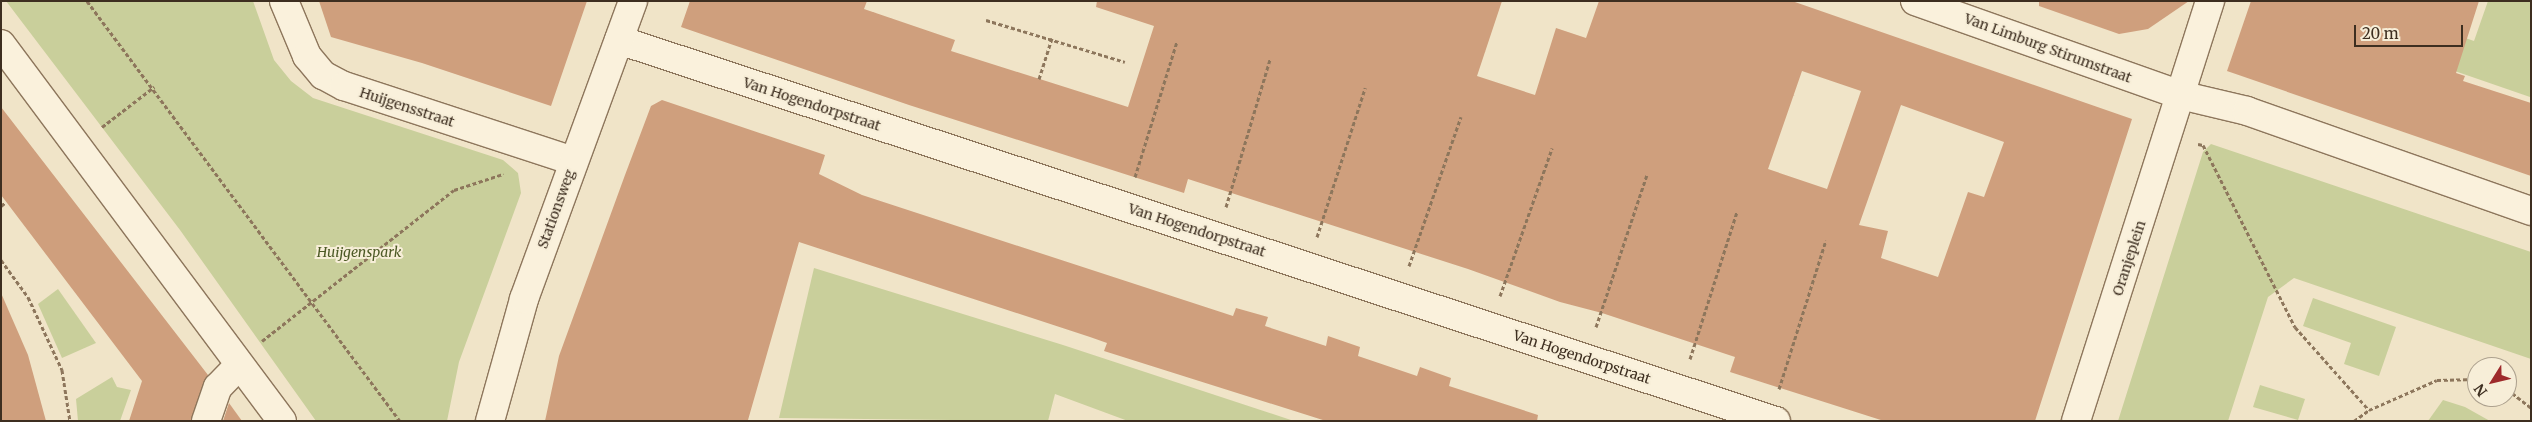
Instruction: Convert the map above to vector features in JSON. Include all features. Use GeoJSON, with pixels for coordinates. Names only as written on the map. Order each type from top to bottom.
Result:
{"type":"FeatureCollection","features":[{"type":"Feature","properties":{"kind":"street","name":"Huijgensstraat"},"geometry":{"type":"LineString","coordinates":[[284,1],[304,49],[323,76],[344,86],[573,161]]}},
{"type":"Feature","properties":{"kind":"street","name":"Stationsweg"},"geometry":{"type":"LineString","coordinates":[[490,421],[524,299],[633,1]]}},
{"type":"Feature","properties":{"kind":"street","name":"Van Limburg Stirumstraat"},"geometry":{"type":"LineString","coordinates":[[1915,1],[2180,95],[2247,111],[2531,211]]}},
{"type":"Feature","properties":{"kind":"street","name":"Oranjeplein"},"geometry":{"type":"LineString","coordinates":[[2076,421],[2168,138],[2210,1]]}},
{"type":"Feature","properties":{"kind":"street","name":"Van Hogendorpstraat"},"geometry":{"type":"LineString","coordinates":[[619,40],[1772,420]]}},
{"type":"Feature","properties":{"kind":"street"},"geometry":{"type":"LineString","coordinates":[[1,44],[79,145],[282,421]]}},
{"type":"Feature","properties":{"kind":"street"},"geometry":{"type":"LineString","coordinates":[[206,421],[218,388],[239,365]]}},
{"type":"Feature","properties":{"kind":"path"},"geometry":{"type":"LineString","coordinates":[[87,1],[154,87],[400,421]]}},
{"type":"Feature","properties":{"kind":"path"},"geometry":{"type":"LineString","coordinates":[[986,20],[1052,38],[1125,62]]}},
{"type":"Feature","properties":{"kind":"path"},"geometry":{"type":"LineString","coordinates":[[1039,78],[1052,38]]}},
{"type":"Feature","properties":{"kind":"path"},"geometry":{"type":"LineString","coordinates":[[1125,206],[1178,41]]}},
{"type":"Feature","properties":{"kind":"path"},"geometry":{"type":"LineString","coordinates":[[1224,214],[1270,59]]}},
{"type":"Feature","properties":{"kind":"path"},"geometry":{"type":"LineString","coordinates":[[79,145],[154,87]]}},
{"type":"Feature","properties":{"kind":"path"},"geometry":{"type":"LineString","coordinates":[[1308,267],[1365,88]]}},
{"type":"Feature","properties":{"kind":"path"},"geometry":{"type":"LineString","coordinates":[[1399,296],[1461,118]]}},
{"type":"Feature","properties":{"kind":"path"},"geometry":{"type":"LineString","coordinates":[[2168,138],[2202,145],[2295,327],[2369,410]]}},
{"type":"Feature","properties":{"kind":"path"},"geometry":{"type":"LineString","coordinates":[[1490,327],[1552,148]]}},
{"type":"Feature","properties":{"kind":"path"},"geometry":{"type":"LineString","coordinates":[[239,365],[255,346],[313,304],[454,190],[506,174]]}},
{"type":"Feature","properties":{"kind":"path"},"geometry":{"type":"LineString","coordinates":[[1586,358],[1647,175]]}},
{"type":"Feature","properties":{"kind":"path"},"geometry":{"type":"LineString","coordinates":[[1,206],[6,202]]}},
{"type":"Feature","properties":{"kind":"path"},"geometry":{"type":"LineString","coordinates":[[1680,389],[1737,212]]}},
{"type":"Feature","properties":{"kind":"path"},"geometry":{"type":"LineString","coordinates":[[1772,420],[1826,240]]}},
{"type":"Feature","properties":{"kind":"path"},"geometry":{"type":"LineString","coordinates":[[1,260],[28,297],[58,362],[70,421]]}},
{"type":"Feature","properties":{"kind":"path"},"geometry":{"type":"LineString","coordinates":[[2354,421],[2369,410],[2437,380],[2467,379]]}},
{"type":"Feature","properties":{"kind":"path"},"geometry":{"type":"LineString","coordinates":[[2517,397],[2531,408]]}},
{"type":"Feature","properties":{"kind":"green space","name":"Huijgenspark"},"geometry":{"type":"Polygon","coordinates":[[[6,1],[253,1],[274,60],[291,81],[313,98],[503,160],[518,173],[521,193],[459,362],[447,421],[316,421],[180,230],[6,1]]]}},
{"type":"Feature","properties":{"kind":"green space"},"geometry":{"type":"Polygon","coordinates":[[[2488,1],[2531,1],[2530,97],[2394,50],[2405,17],[2474,41],[2488,1]]]}},
{"type":"Feature","properties":{"kind":"green space"},"geometry":{"type":"Polygon","coordinates":[[[2211,144],[2531,252],[2531,359],[2294,278],[2268,297],[2228,421],[2118,421],[2203,152],[2211,144]]]}},
{"type":"Feature","properties":{"kind":"green space"},"geometry":{"type":"Polygon","coordinates":[[[814,268],[1063,345],[1294,421],[1128,421],[1055,394],[1048,421],[779,418],[814,268]]]}},
{"type":"Feature","properties":{"kind":"green space"},"geometry":{"type":"Polygon","coordinates":[[[58,289],[96,343],[62,358],[38,304],[58,289]]]}},
{"type":"Feature","properties":{"kind":"green space"},"geometry":{"type":"Polygon","coordinates":[[[2313,298],[2396,327],[2379,376],[2344,364],[2351,343],[2303,326],[2313,298]]]}},
{"type":"Feature","properties":{"kind":"green space"},"geometry":{"type":"Polygon","coordinates":[[[112,377],[117,387],[131,390],[120,421],[78,421],[76,399],[112,377]]]}},
{"type":"Feature","properties":{"kind":"green space"},"geometry":{"type":"Polygon","coordinates":[[[2260,385],[2305,399],[2298,420],[2253,407],[2260,385]]]}},
{"type":"Feature","properties":{"kind":"green space"},"geometry":{"type":"Polygon","coordinates":[[[2443,400],[2465,407],[2490,421],[2428,421],[2443,400]]]}},
{"type":"Feature","properties":{"kind":"building"},"geometry":{"type":"Polygon","coordinates":[[[319,1],[587,1],[551,106],[422,63],[331,37],[319,1]]]}},
{"type":"Feature","properties":{"kind":"building"},"geometry":{"type":"Polygon","coordinates":[[[690,1],[867,1],[864,9],[955,40],[951,51],[1128,107],[1154,26],[1096,7],[1097,1],[1502,1],[1477,76],[1535,95],[1556,28],[1586,38],[1599,1],[1792,1],[2132,119],[2035,421],[1884,421],[1730,372],[1735,357],[1602,313],[1560,302],[1468,269],[1188,179],[1184,193],[909,105],[681,27],[690,1]],[[1802,71],[1768,169],[1827,189],[1861,91],[1802,71]],[[1901,105],[1859,225],[1888,231],[1881,258],[1938,277],[1968,192],[1984,197],[2004,142],[1901,105]]]}},
{"type":"Feature","properties":{"kind":"building"},"geometry":{"type":"Polygon","coordinates":[[[2039,1],[2189,1],[2148,29],[2119,34],[2039,6],[2039,1]]]}},
{"type":"Feature","properties":{"kind":"building"},"geometry":{"type":"Polygon","coordinates":[[[2251,1],[2479,1],[2456,73],[2465,76],[2463,81],[2531,103],[2531,176],[2227,71],[2251,1]]]}},
{"type":"Feature","properties":{"kind":"building"},"geometry":{"type":"Polygon","coordinates":[[[662,100],[825,155],[819,174],[862,195],[1233,316],[1236,308],[1268,317],[1265,326],[1326,346],[1328,336],[1360,347],[1358,356],[1417,376],[1420,367],[1451,378],[1449,386],[1538,415],[1537,421],[1326,421],[1104,351],[1107,343],[799,242],[748,420],[545,421],[559,356],[651,106],[662,100]]]}},
{"type":"Feature","properties":{"kind":"building"},"geometry":{"type":"Polygon","coordinates":[[[1,107],[208,375],[191,421],[129,421],[142,381],[1,195],[1,107]]]}},
{"type":"Feature","properties":{"kind":"building"},"geometry":{"type":"Polygon","coordinates":[[[1,293],[28,355],[46,421],[1,421],[1,293]]]}},
{"type":"Feature","properties":{"kind":"building"},"geometry":{"type":"Polygon","coordinates":[[[229,403],[242,421],[223,421],[229,403]]]}}]}
